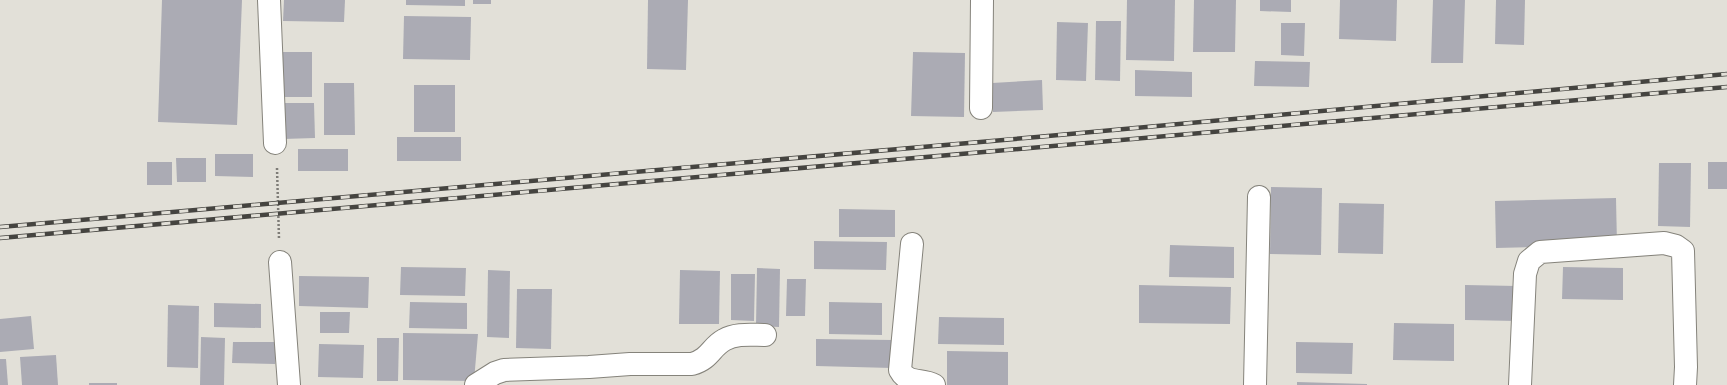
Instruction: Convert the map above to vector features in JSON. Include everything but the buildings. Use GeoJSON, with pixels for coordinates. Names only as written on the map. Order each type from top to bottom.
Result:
{"type":"FeatureCollection","features":[{"type":"Feature","properties":{"kind":"street"},"geometry":{"type":"LineString","coordinates":[[269,0],[275,143]]}},
{"type":"Feature","properties":{"kind":"street"},"geometry":{"type":"LineString","coordinates":[[981,108],[982,0]]}},
{"type":"Feature","properties":{"kind":"street"},"geometry":{"type":"LineString","coordinates":[[1255,385],[1259,197]]}},
{"type":"Feature","properties":{"kind":"street"},"geometry":{"type":"LineString","coordinates":[[1520,385],[1525,274],[1528,261],[1540,252],[1664,243],[1676,246],[1683,251],[1685,385]]}},
{"type":"Feature","properties":{"kind":"street"},"geometry":{"type":"LineString","coordinates":[[912,244],[900,370],[903,375],[910,380],[934,385]]}},
{"type":"Feature","properties":{"kind":"street"},"geometry":{"type":"LineString","coordinates":[[280,262],[289,385]]}},
{"type":"Feature","properties":{"kind":"street"},"geometry":{"type":"LineString","coordinates":[[476,385],[495,373],[504,370],[630,364],[692,364],[701,362],[724,340],[737,335],[765,334]]}},
{"type":"Feature","properties":{"kind":"path"},"geometry":{"type":"LineString","coordinates":[[275,143],[280,262]]}},
{"type":"Feature","properties":{"kind":"railway"},"geometry":{"type":"LineString","coordinates":[[0,227],[1037,137],[1727,74]]}},
{"type":"Feature","properties":{"kind":"railway"},"geometry":{"type":"LineString","coordinates":[[0,238],[1727,87]]}}]}
